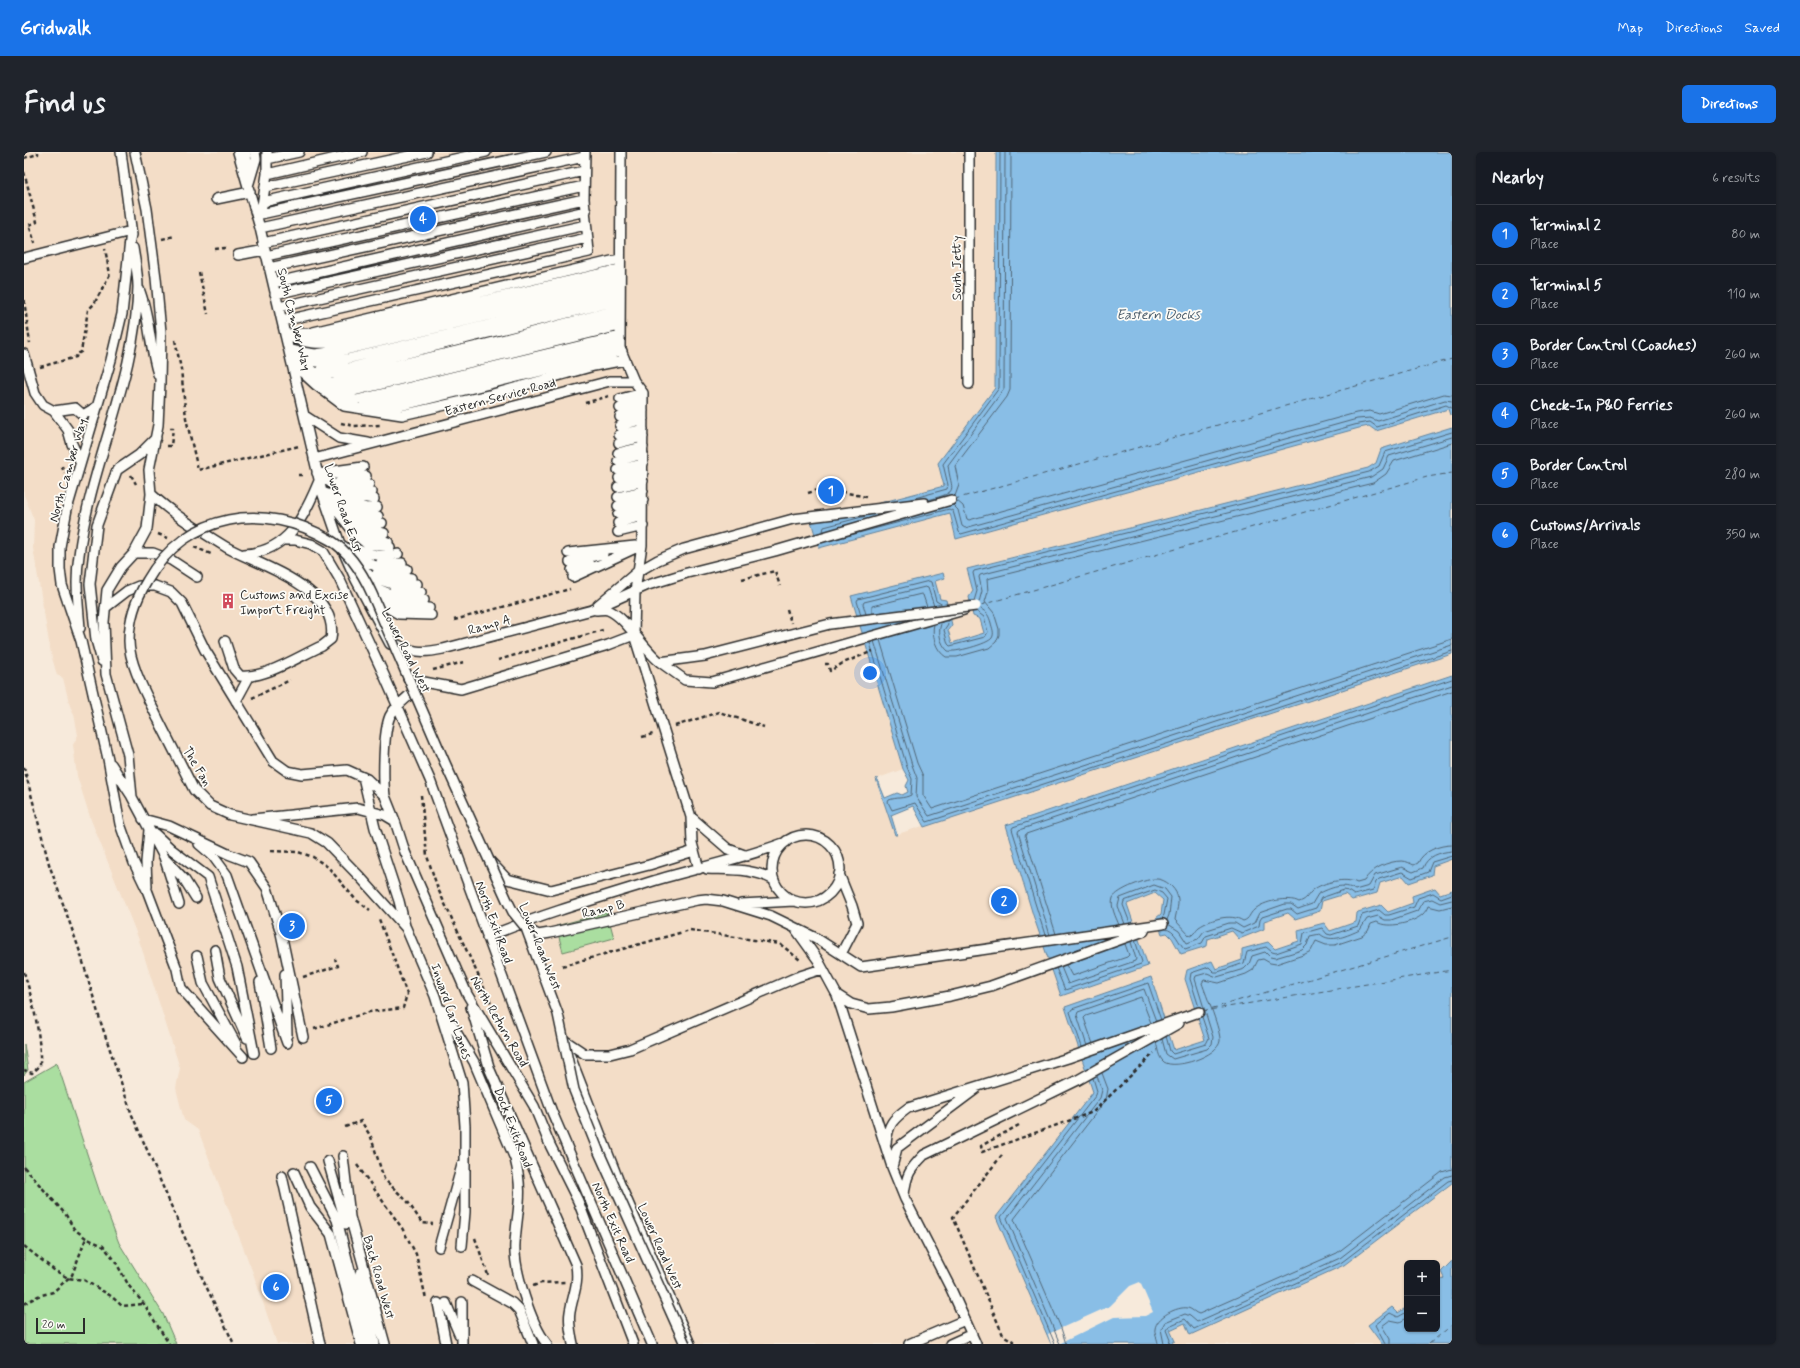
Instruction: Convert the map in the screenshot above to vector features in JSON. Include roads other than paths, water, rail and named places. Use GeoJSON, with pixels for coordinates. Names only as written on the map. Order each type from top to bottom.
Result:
{"type":"FeatureCollection","features":[{"type":"Feature","properties":{"kind":"lane","name":"North Camber Way"},"geometry":{"type":"LineString","coordinates":[[81,641],[76,582],[83,530],[98,467],[131,348],[136,315],[138,285],[121,152]]}},
{"type":"Feature","properties":{"kind":"lane","name":"North Camber Way"},"geometry":{"type":"LineString","coordinates":[[106,674],[105,608],[107,590],[121,567],[134,553],[147,529],[151,494],[149,470],[156,438],[160,383],[161,332],[156,278],[147,209],[135,152]]}},
{"type":"Feature","properties":{"kind":"lane","name":"South Camber Way"},"geometry":{"type":"LineString","coordinates":[[238,152],[260,228],[314,459]]}},
{"type":"Feature","properties":{"kind":"lane","name":"South Camber Way"},"geometry":{"type":"LineString","coordinates":[[246,152],[249,189]]}},
{"type":"Feature","properties":{"kind":"lane"},"geometry":{"type":"LineString","coordinates":[[216,199],[249,189],[256,159],[255,152]]}},
{"type":"Feature","properties":{"kind":"lane"},"geometry":{"type":"LineString","coordinates":[[282,321],[589,252],[584,199],[585,155],[260,228],[267,156],[299,152]]}},
{"type":"Feature","properties":{"kind":"lane"},"geometry":{"type":"LineString","coordinates":[[266,174],[362,152]]}},
{"type":"Feature","properties":{"kind":"lane"},"geometry":{"type":"LineString","coordinates":[[265,188],[427,152]]}},
{"type":"Feature","properties":{"kind":"lane"},"geometry":{"type":"LineString","coordinates":[[263,202],[486,152]]}},
{"type":"Feature","properties":{"kind":"lane"},"geometry":{"type":"LineString","coordinates":[[261,214],[546,152]]}},
{"type":"Feature","properties":{"kind":"lane"},"geometry":{"type":"LineString","coordinates":[[621,152],[621,343],[625,360],[643,406],[643,526],[642,545],[635,591],[634,636],[692,817],[694,851],[699,869]]}},
{"type":"Feature","properties":{"kind":"lane","name":"South Jetty"},"geometry":{"type":"LineString","coordinates":[[969,152],[969,384]]}},
{"type":"Feature","properties":{"kind":"lane"},"geometry":{"type":"LineString","coordinates":[[238,255],[584,171]]}},
{"type":"Feature","properties":{"kind":"lane"},"geometry":{"type":"LineString","coordinates":[[265,249],[584,186]]}},
{"type":"Feature","properties":{"kind":"lane"},"geometry":{"type":"LineString","coordinates":[[269,268],[584,199]]}},
{"type":"Feature","properties":{"kind":"lane"},"geometry":{"type":"LineString","coordinates":[[273,283],[586,211]]}},
{"type":"Feature","properties":{"kind":"lane"},"geometry":{"type":"LineString","coordinates":[[275,294],[586,226]]}},
{"type":"Feature","properties":{"kind":"lane","name":"North Camber Way"},"geometry":{"type":"LineString","coordinates":[[81,641],[62,585],[60,547],[67,509],[80,461],[98,406],[122,314],[131,231]]}},
{"type":"Feature","properties":{"kind":"lane"},"geometry":{"type":"LineString","coordinates":[[24,258],[131,231]]}},
{"type":"Feature","properties":{"kind":"lane"},"geometry":{"type":"LineString","coordinates":[[279,307],[588,238]]}},
{"type":"Feature","properties":{"kind":"lane"},"geometry":{"type":"LineString","coordinates":[[285,334],[309,333],[620,259]]}},
{"type":"Feature","properties":{"kind":"lane","name":"North Camber Way"},"geometry":{"type":"LineString","coordinates":[[138,285],[146,306],[153,356],[160,383]]}},
{"type":"Feature","properties":{"kind":"lane"},"geometry":{"type":"LineString","coordinates":[[285,334],[306,338],[620,297]]}},
{"type":"Feature","properties":{"kind":"lane"},"geometry":{"type":"LineString","coordinates":[[290,356],[345,350],[620,297]]}},
{"type":"Feature","properties":{"kind":"lane"},"geometry":{"type":"LineString","coordinates":[[306,372],[348,368],[620,297]]}},
{"type":"Feature","properties":{"kind":"lane"},"geometry":{"type":"LineString","coordinates":[[306,372],[330,383],[352,384],[620,297]]}},
{"type":"Feature","properties":{"kind":"lane"},"geometry":{"type":"LineString","coordinates":[[316,385],[333,390],[354,391],[620,297]]}},
{"type":"Feature","properties":{"kind":"lane"},"geometry":{"type":"LineString","coordinates":[[325,392],[338,397],[356,400],[484,370],[569,347],[621,343]]}},
{"type":"Feature","properties":{"kind":"lane"},"geometry":{"type":"LineString","coordinates":[[358,408],[485,378],[621,343]]}},
{"type":"Feature","properties":{"kind":"lane"},"geometry":{"type":"LineString","coordinates":[[379,412],[621,343]]}},
{"type":"Feature","properties":{"kind":"lane"},"geometry":{"type":"LineString","coordinates":[[290,356],[306,372],[316,385],[344,406],[402,415],[489,395],[594,366],[625,360]]}},
{"type":"Feature","properties":{"kind":"lane"},"geometry":{"type":"LineString","coordinates":[[25,357],[35,393],[43,405],[54,411],[68,430],[72,444],[80,461]]}},
{"type":"Feature","properties":{"kind":"lane","name":"Eastern Service Road"},"geometry":{"type":"LineString","coordinates":[[314,459],[610,381],[634,381]]}},
{"type":"Feature","properties":{"kind":"lane"},"geometry":{"type":"LineString","coordinates":[[54,411],[75,408],[83,415],[98,406]]}},
{"type":"Feature","properties":{"kind":"lane"},"geometry":{"type":"LineString","coordinates":[[619,418],[643,406]]}},
{"type":"Feature","properties":{"kind":"lane"},"geometry":{"type":"LineString","coordinates":[[619,418],[643,406]]}},
{"type":"Feature","properties":{"kind":"lane","name":"Eastern Service Road"},"geometry":{"type":"LineString","coordinates":[[304,416],[339,438],[373,444]]}},
{"type":"Feature","properties":{"kind":"lane"},"geometry":{"type":"LineString","coordinates":[[619,418],[643,455]]}},
{"type":"Feature","properties":{"kind":"lane"},"geometry":{"type":"LineString","coordinates":[[132,797],[128,755],[96,640],[90,584],[97,525],[117,470],[139,455],[156,438]]}},
{"type":"Feature","properties":{"kind":"lane"},"geometry":{"type":"LineString","coordinates":[[618,488],[643,455]]}},
{"type":"Feature","properties":{"kind":"lane"},"geometry":{"type":"LineString","coordinates":[[618,488],[643,455]]}},
{"type":"Feature","properties":{"kind":"lane","name":"Lower Road East"},"geometry":{"type":"LineString","coordinates":[[314,459],[322,492],[340,544],[350,566]]}},
{"type":"Feature","properties":{"kind":"lane"},"geometry":{"type":"LineString","coordinates":[[243,554],[254,554],[278,545],[283,540],[302,519],[318,477]]}},
{"type":"Feature","properties":{"kind":"lane"},"geometry":{"type":"LineString","coordinates":[[318,477],[373,495]]}},
{"type":"Feature","properties":{"kind":"lane"},"geometry":{"type":"LineString","coordinates":[[318,477],[345,481],[373,495]]}},
{"type":"Feature","properties":{"kind":"lane"},"geometry":{"type":"LineString","coordinates":[[318,477],[348,495],[373,495]]}},
{"type":"Feature","properties":{"kind":"lane"},"geometry":{"type":"LineString","coordinates":[[618,488],[642,504]]}},
{"type":"Feature","properties":{"kind":"lane"},"geometry":{"type":"LineString","coordinates":[[618,488],[642,504]]}},
{"type":"Feature","properties":{"kind":"lane"},"geometry":{"type":"LineString","coordinates":[[322,492],[368,515],[373,495]]}},
{"type":"Feature","properties":{"kind":"lane"},"geometry":{"type":"LineString","coordinates":[[322,492],[369,529],[384,533]]}},
{"type":"Feature","properties":{"kind":"lane"},"geometry":{"type":"LineString","coordinates":[[322,492],[356,535],[367,544],[389,544]]}},
{"type":"Feature","properties":{"kind":"lane"},"geometry":{"type":"LineString","coordinates":[[151,494],[186,522],[228,548],[296,580],[323,606],[333,628],[331,640],[322,646],[260,674],[249,677],[240,676],[234,669],[225,641]]}},
{"type":"Feature","properties":{"kind":"lane"},"geometry":{"type":"LineString","coordinates":[[951,500],[775,551],[687,573],[635,591],[592,610],[616,588],[637,572],[658,560],[684,549],[793,519],[951,500]]}},
{"type":"Feature","properties":{"kind":"lane","name":"The Fan"},"geometry":{"type":"LineString","coordinates":[[253,819],[230,815],[210,806],[194,790],[156,717],[137,673],[129,642],[137,598],[154,568],[175,544],[214,522],[252,517],[274,519],[294,524],[331,540],[362,573],[507,900],[523,926]]}},
{"type":"Feature","properties":{"kind":"lane"},"geometry":{"type":"LineString","coordinates":[[618,532],[643,526]]}},
{"type":"Feature","properties":{"kind":"lane","name":"North Exit Road"},"geometry":{"type":"LineString","coordinates":[[283,540],[295,540],[311,544],[323,551],[339,578],[430,780],[552,1112],[652,1344]]}},
{"type":"Feature","properties":{"kind":"lane"},"geometry":{"type":"LineString","coordinates":[[340,544],[371,554],[388,557],[416,585]]}},
{"type":"Feature","properties":{"kind":"lane"},"geometry":{"type":"LineString","coordinates":[[340,544],[374,567],[395,571],[416,585]]}},
{"type":"Feature","properties":{"kind":"lane"},"geometry":{"type":"LineString","coordinates":[[340,544],[371,577],[392,584],[416,585]]}},
{"type":"Feature","properties":{"kind":"lane"},"geometry":{"type":"LineString","coordinates":[[642,545],[570,566],[642,545]]}},
{"type":"Feature","properties":{"kind":"lane"},"geometry":{"type":"LineString","coordinates":[[134,553],[153,553],[171,560],[197,578]]}},
{"type":"Feature","properties":{"kind":"lane","name":"Lower Road West"},"geometry":{"type":"LineString","coordinates":[[350,566],[414,691],[463,798],[469,819],[484,856],[523,926],[564,1040],[619,1182],[690,1344]]}},
{"type":"Feature","properties":{"kind":"lane"},"geometry":{"type":"LineString","coordinates":[[356,580],[372,592],[401,606],[416,585]]}},
{"type":"Feature","properties":{"kind":"lane"},"geometry":{"type":"LineString","coordinates":[[356,580],[373,582],[404,593],[416,585]]}},
{"type":"Feature","properties":{"kind":"lane"},"geometry":{"type":"LineString","coordinates":[[105,608],[128,591],[140,586],[155,586],[171,592],[182,603],[205,650],[273,761],[287,771],[302,774],[347,770],[363,777],[385,796]]}},
{"type":"Feature","properties":{"kind":"lane"},"geometry":{"type":"LineString","coordinates":[[592,610],[608,610],[621,620],[650,654],[660,662],[685,680],[712,682],[801,658],[976,606],[830,624],[705,656],[660,662]]}},
{"type":"Feature","properties":{"kind":"lane","name":"Ramp A"},"geometry":{"type":"LineString","coordinates":[[393,642],[408,650],[425,653],[592,610]]}},
{"type":"Feature","properties":{"kind":"lane"},"geometry":{"type":"LineString","coordinates":[[408,679],[461,689],[634,636]]}},
{"type":"Feature","properties":{"kind":"lane"},"geometry":{"type":"LineString","coordinates":[[81,641],[108,759],[120,824],[134,863],[147,890],[177,969],[181,988],[243,1057],[203,983],[197,956]]}},
{"type":"Feature","properties":{"kind":"lane"},"geometry":{"type":"LineString","coordinates":[[237,703],[249,677]]}},
{"type":"Feature","properties":{"kind":"lane"},"geometry":{"type":"LineString","coordinates":[[385,796],[383,781],[387,731],[390,715],[414,691]]}},
{"type":"Feature","properties":{"kind":"lane"},"geometry":{"type":"LineString","coordinates":[[108,759],[132,797],[164,858],[179,904]]}},
{"type":"Feature","properties":{"kind":"lane"},"geometry":{"type":"LineString","coordinates":[[363,777],[375,828],[399,901],[406,928]]}},
{"type":"Feature","properties":{"kind":"lane","name":"North Return Road"},"geometry":{"type":"LineString","coordinates":[[385,796],[405,852],[467,994],[534,1106],[550,1145],[578,1201],[633,1344]]}},
{"type":"Feature","properties":{"kind":"lane"},"geometry":{"type":"LineString","coordinates":[[253,819],[358,808],[385,815],[395,821]]}},
{"type":"Feature","properties":{"kind":"lane"},"geometry":{"type":"LineString","coordinates":[[692,817],[728,849],[747,856]]}},
{"type":"Feature","properties":{"kind":"lane"},"geometry":{"type":"LineString","coordinates":[[143,819],[169,826],[250,862],[267,888],[281,933],[303,1035]]}},
{"type":"Feature","properties":{"kind":"lane","name":"Inward Car Lanes"},"geometry":{"type":"LineString","coordinates":[[253,819],[311,833],[327,843],[362,878],[406,928],[435,996],[462,1082],[465,1156],[464,1226],[462,1246]]}},
{"type":"Feature","properties":{"kind":"lane"},"geometry":{"type":"LineString","coordinates":[[147,890],[146,862],[149,829]]}},
{"type":"Feature","properties":{"kind":"lane"},"geometry":{"type":"LineString","coordinates":[[149,829],[171,849],[208,877],[237,967],[254,1053],[220,978],[215,950]]}},
{"type":"Feature","properties":{"kind":"lane"},"geometry":{"type":"LineString","coordinates":[[487,937],[699,869],[747,856],[796,837],[807,835],[818,838],[828,844],[835,852],[839,863],[840,874],[857,923],[841,954]]}},
{"type":"Feature","properties":{"kind":"lane"},"geometry":{"type":"LineString","coordinates":[[192,837],[213,856],[227,875],[287,1043],[285,951]]}},
{"type":"Feature","properties":{"kind":"lane"},"geometry":{"type":"LineString","coordinates":[[786,842],[778,850],[772,869],[774,880],[778,889],[785,896],[794,901]]}},
{"type":"Feature","properties":{"kind":"lane"},"geometry":{"type":"LineString","coordinates":[[484,856],[507,879],[550,890],[649,865],[694,851]]}},
{"type":"Feature","properties":{"kind":"lane"},"geometry":{"type":"LineString","coordinates":[[164,858],[184,879],[196,898]]}},
{"type":"Feature","properties":{"kind":"lane"},"geometry":{"type":"LineString","coordinates":[[699,869],[743,871],[766,875],[774,880]]}},
{"type":"Feature","properties":{"kind":"lane"},"geometry":{"type":"LineString","coordinates":[[733,904],[794,901],[806,903],[824,898],[832,892],[840,874]]}},
{"type":"Feature","properties":{"kind":"lane","name":"Ramp B"},"geometry":{"type":"LineString","coordinates":[[523,926],[538,935],[550,934],[687,902],[706,899],[733,904]]}},
{"type":"Feature","properties":{"kind":"lane"},"geometry":{"type":"LineString","coordinates":[[733,904],[771,916],[794,927],[861,967],[1163,924],[991,986],[950,996],[891,1007],[869,1009],[851,1004],[837,995]]}},
{"type":"Feature","properties":{"kind":"lane"},"geometry":{"type":"LineString","coordinates":[[523,926],[558,1014],[574,1090],[598,1150],[685,1344]]}},
{"type":"Feature","properties":{"kind":"lane"},"geometry":{"type":"LineString","coordinates":[[794,927],[822,968],[837,995],[892,1167],[904,1196],[976,1344]]}},
{"type":"Feature","properties":{"kind":"lane"},"geometry":{"type":"LineString","coordinates":[[257,958],[271,1048]]}},
{"type":"Feature","properties":{"kind":"lane"},"geometry":{"type":"LineString","coordinates":[[564,1040],[585,1054],[610,1054],[630,1048],[797,977],[822,968]]}},
{"type":"Feature","properties":{"kind":"lane"},"geometry":{"type":"LineString","coordinates":[[467,994],[490,1070],[576,1265],[578,1279],[570,1313],[570,1331],[573,1344]]}},
{"type":"Feature","properties":{"kind":"lane","name":"Dock Exit Road"},"geometry":{"type":"LineString","coordinates":[[435,996],[474,1062],[515,1159],[520,1176],[521,1192],[514,1244],[516,1266],[521,1285],[546,1343]]}},
{"type":"Feature","properties":{"kind":"lane"},"geometry":{"type":"LineString","coordinates":[[886,1150],[887,1129],[896,1117],[908,1108],[1017,1074],[1199,1012],[1078,1080],[924,1155],[913,1166],[906,1178],[904,1196]]}},
{"type":"Feature","properties":{"kind":"lane"},"geometry":{"type":"LineString","coordinates":[[892,1167],[897,1148],[982,1085]]}},
{"type":"Feature","properties":{"kind":"lane","name":"Back Road West"},"geometry":{"type":"LineString","coordinates":[[343,1156],[350,1216],[385,1344]]}},
{"type":"Feature","properties":{"kind":"lane"},"geometry":{"type":"LineString","coordinates":[[439,1247],[444,1224],[465,1156]]}},
{"type":"Feature","properties":{"kind":"lane"},"geometry":{"type":"LineString","coordinates":[[328,1161],[362,1281],[376,1344]]}},
{"type":"Feature","properties":{"kind":"lane"},"geometry":{"type":"LineString","coordinates":[[310,1167],[337,1220],[369,1344]]}},
{"type":"Feature","properties":{"kind":"lane"},"geometry":{"type":"LineString","coordinates":[[294,1172],[310,1207],[331,1234],[361,1344]]}},
{"type":"Feature","properties":{"kind":"lane"},"geometry":{"type":"LineString","coordinates":[[282,1176],[320,1344]]}},
{"type":"Feature","properties":{"kind":"lane"},"geometry":{"type":"LineString","coordinates":[[610,1281],[640,1344]]}},
{"type":"Feature","properties":{"kind":"lane"},"geometry":{"type":"LineString","coordinates":[[472,1282],[512,1303],[519,1310],[533,1344]]}},
{"type":"Feature","properties":{"kind":"lane"},"geometry":{"type":"LineString","coordinates":[[462,1302],[462,1341]]}},
{"type":"Feature","properties":{"kind":"lane"},"geometry":{"type":"LineString","coordinates":[[446,1344],[442,1303],[462,1341]]}},
{"type":"Feature","properties":{"kind":"lane"},"geometry":{"type":"LineString","coordinates":[[909,1344],[965,1320]]}},
{"type":"Feature","properties":{"kind":"lane"},"geometry":{"type":"LineString","coordinates":[[950,1344],[972,1334]]}},
{"type":"Feature","properties":{"kind":"water","name":"Eastern Docks"},"geometry":{"type":"Polygon","coordinates":[[[996,152],[1452,152],[1452,414],[1450,415],[1448,409],[1376,431],[1369,426],[1359,428],[956,539],[950,513],[819,548],[811,521],[944,486],[938,463],[995,388],[996,152]]]}},
{"type":"Feature","properties":{"kind":"water"},"geometry":{"type":"Polygon","coordinates":[[[1452,427],[1452,654],[924,827],[913,806],[891,815],[897,835],[895,835],[876,779],[877,778],[885,798],[897,793],[902,795],[908,792],[906,786],[909,780],[903,769],[851,596],[943,573],[945,578],[935,581],[940,599],[946,600],[952,625],[948,630],[952,643],[984,633],[980,619],[973,616],[969,597],[973,591],[967,569],[1368,468],[1376,463],[1381,449],[1452,427]]]}},
{"type":"Feature","properties":{"kind":"water"},"geometry":{"type":"Polygon","coordinates":[[[1452,675],[1452,859],[1433,866],[1432,875],[1409,883],[1403,876],[1380,883],[1377,893],[1352,900],[1345,894],[1322,901],[1320,911],[1295,919],[1288,913],[1264,921],[1264,929],[1239,939],[1232,931],[1208,939],[1207,946],[1181,954],[1172,938],[1167,933],[1162,934],[1156,918],[1161,914],[1163,900],[1155,893],[1127,904],[1148,966],[1061,996],[1033,915],[1006,825],[1452,675]]]}},
{"type":"Feature","properties":{"kind":"water"},"geometry":{"type":"Polygon","coordinates":[[[1435,888],[1440,894],[1452,890],[1452,1183],[1344,1265],[1190,1335],[1185,1323],[1170,1330],[1175,1341],[1169,1344],[1051,1344],[996,1217],[1093,1092],[1065,1007],[1151,977],[1174,1050],[1205,1040],[1185,979],[1187,970],[1212,961],[1216,969],[1242,960],[1242,949],[1268,942],[1275,949],[1299,941],[1298,930],[1324,923],[1330,931],[1356,922],[1358,912],[1381,905],[1388,912],[1413,903],[1412,896],[1435,888]]]}},
{"type":"Feature","properties":{"kind":"water"},"geometry":{"type":"Polygon","coordinates":[[[1452,1261],[1452,1344],[1382,1344],[1368,1325],[1392,1307],[1398,1313],[1404,1309],[1404,1332],[1440,1332],[1440,1281],[1444,1278],[1441,1272],[1452,1261]]]}},
{"type":"Feature","properties":{"kind":"place","name":"Check-In P&O Ferries"},"geometry":{"type":"Point","coordinates":[423,219]}},
{"type":"Feature","properties":{"kind":"place","name":"Terminal 2"},"geometry":{"type":"Point","coordinates":[831,491]}},
{"type":"Feature","properties":{"kind":"place","name":"Customs and Excise Import Freight"},"geometry":{"type":"Point","coordinates":[228,601]}},
{"type":"Feature","properties":{"kind":"place","name":"Terminal 5"},"geometry":{"type":"Point","coordinates":[1004,901]}},
{"type":"Feature","properties":{"kind":"place","name":"Border Control (Coaches)"},"geometry":{"type":"Point","coordinates":[292,926]}},
{"type":"Feature","properties":{"kind":"place","name":"Border Control"},"geometry":{"type":"Point","coordinates":[329,1101]}},
{"type":"Feature","properties":{"kind":"place","name":"Customs/Arrivals"},"geometry":{"type":"Point","coordinates":[276,1287]}}]}
